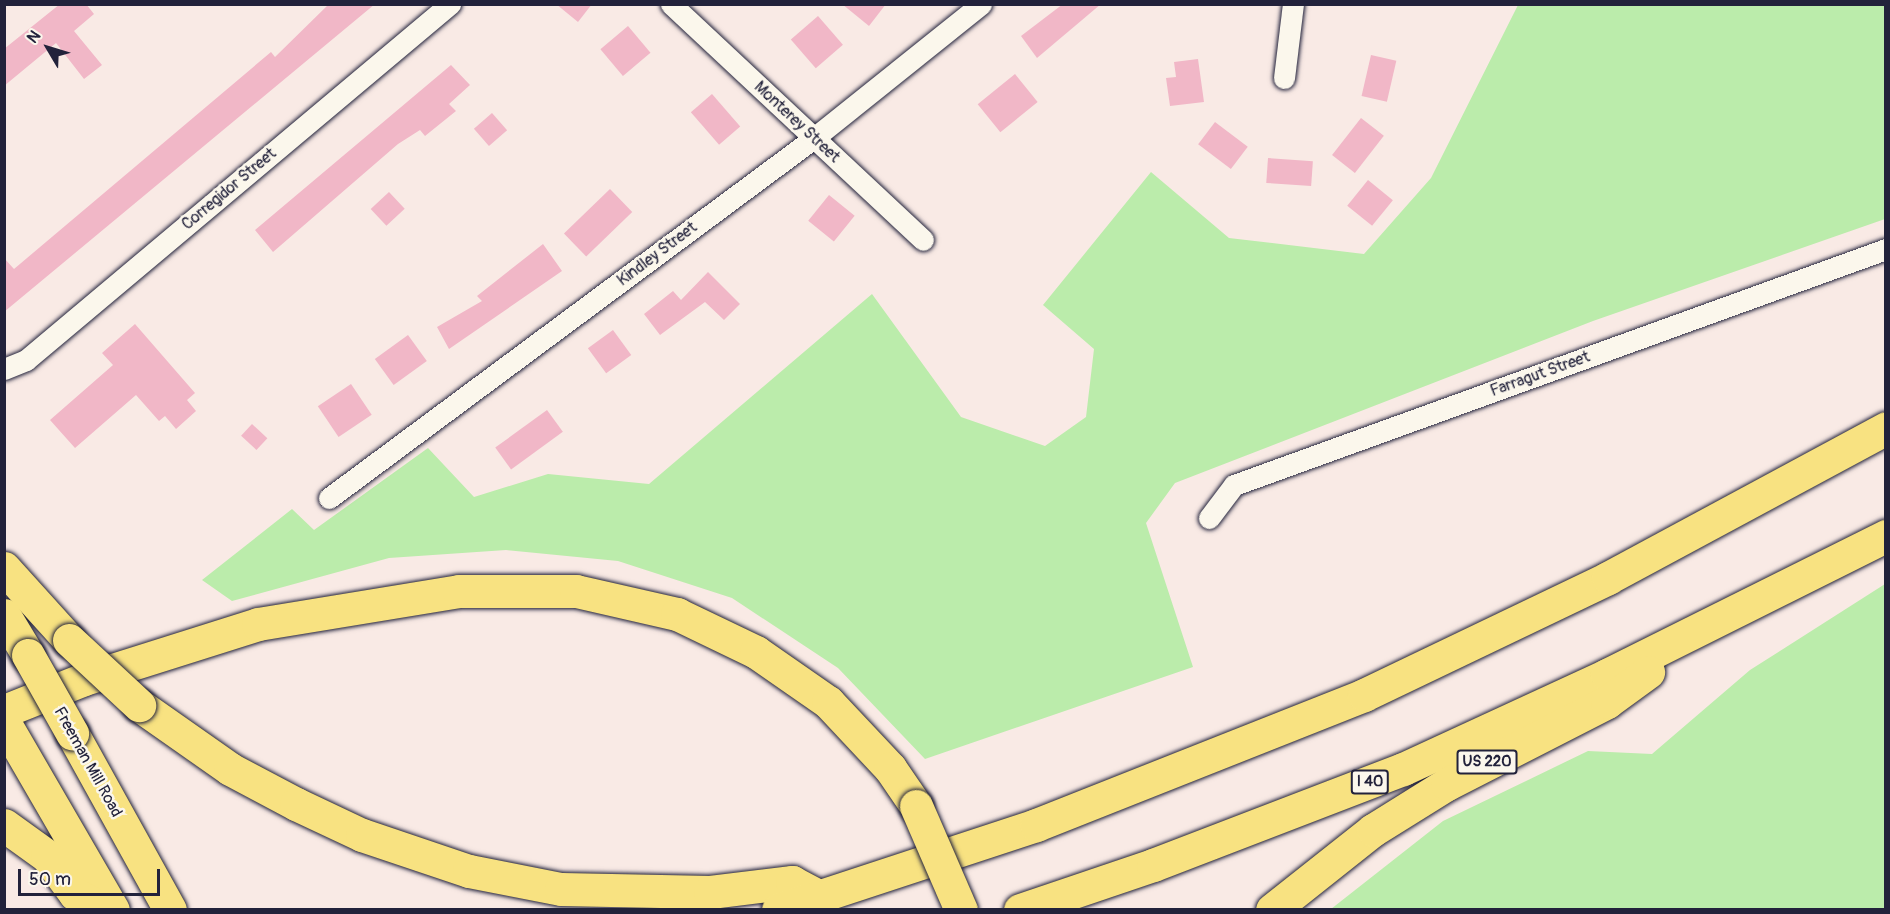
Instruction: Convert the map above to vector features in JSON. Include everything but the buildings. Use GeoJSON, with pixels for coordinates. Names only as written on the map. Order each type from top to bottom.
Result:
{"type":"FeatureCollection","features":[{"type":"Feature","properties":{"kind":"highway"},"geometry":{"type":"LineString","coordinates":[[778,909],[820,897],[1137,788],[1364,695],[1619,573],[1880,431]]}},
{"type":"Feature","properties":{"kind":"highway","name":"I 40"},"geometry":{"type":"LineString","coordinates":[[1020,909],[1164,861],[1403,769],[1710,626],[1882,538]]}},
{"type":"Feature","properties":{"kind":"highway"},"geometry":{"type":"LineString","coordinates":[[4,568],[69,640],[139,705],[230,770],[362,836],[469,871],[561,889],[710,891],[792,882],[820,897]]}},
{"type":"Feature","properties":{"kind":"highway"},"geometry":{"type":"LineString","coordinates":[[4,711],[84,679],[258,624],[459,591],[576,591],[677,614],[756,652],[828,702],[890,768],[916,806],[961,909]]}},
{"type":"Feature","properties":{"kind":"highway","name":"Freeman Mill Road"},"geometry":{"type":"LineString","coordinates":[[4,615],[170,909]]}},
{"type":"Feature","properties":{"kind":"highway","name":"US 220"},"geometry":{"type":"LineString","coordinates":[[1272,909],[1373,830],[1447,784],[1607,702],[1710,626]]}},
{"type":"Feature","properties":{"kind":"highway"},"geometry":{"type":"LineString","coordinates":[[4,722],[113,909]]}},
{"type":"Feature","properties":{"kind":"highway"},"geometry":{"type":"LineString","coordinates":[[4,825],[46,856],[75,894],[105,909]]}},
{"type":"Feature","properties":{"kind":"street","name":"Corregidor Street"},"geometry":{"type":"LineString","coordinates":[[4,369],[26,360],[450,4]]}},
{"type":"Feature","properties":{"kind":"street","name":"Monterey Street"},"geometry":{"type":"LineString","coordinates":[[671,4],[923,240]]}},
{"type":"Feature","properties":{"kind":"street","name":"Kindley Street"},"geometry":{"type":"LineString","coordinates":[[328,498],[814,138],[981,4]]}},
{"type":"Feature","properties":{"kind":"street"},"geometry":{"type":"LineString","coordinates":[[1284,78],[1293,4]]}},
{"type":"Feature","properties":{"kind":"street","name":"Farragut Street"},"geometry":{"type":"LineString","coordinates":[[1209,518],[1234,484],[1886,249]]}},
{"type":"Feature","properties":{"kind":"green space"},"geometry":{"type":"Polygon","coordinates":[[[1518,5],[1885,5],[1885,219],[1593,321],[1175,483],[1146,523],[1193,667],[925,759],[838,668],[732,598],[618,561],[506,550],[389,558],[232,601],[202,580],[292,509],[314,530],[428,448],[474,497],[548,474],[649,484],[872,294],[961,417],[1045,446],[1086,417],[1094,349],[1043,305],[1151,172],[1229,238],[1364,254],[1431,178],[1518,5]]]}},
{"type":"Feature","properties":{"kind":"green space"},"geometry":{"type":"Polygon","coordinates":[[[1885,584],[1885,909],[1331,909],[1443,821],[1588,751],[1652,754],[1750,670],[1885,584]]]}}]}
